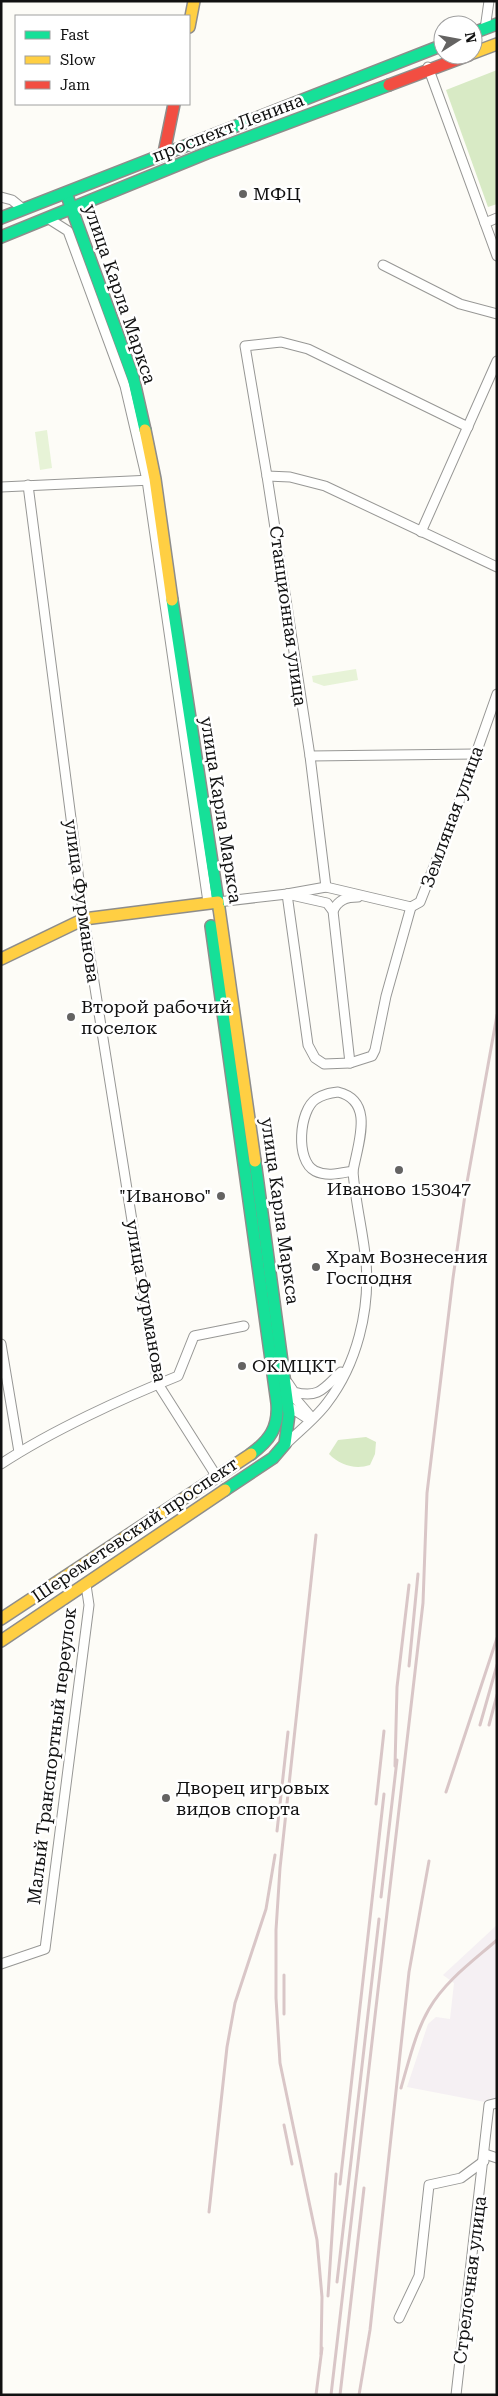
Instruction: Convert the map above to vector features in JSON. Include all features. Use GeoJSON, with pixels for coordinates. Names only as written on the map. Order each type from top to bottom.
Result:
{"type":"FeatureCollection","features":[{"type":"Feature","properties":{"kind":"main road"},"geometry":{"type":"LineString","coordinates":[[190,22],[194,1]]}},
{"type":"Feature","properties":{"kind":"main road"},"geometry":{"type":"LineString","coordinates":[[493,46],[485,29],[497,24]]}},
{"type":"Feature","properties":{"kind":"main road","name":"проспект Ленина"},"geometry":{"type":"LineString","coordinates":[[1,218],[433,49]]}},
{"type":"Feature","properties":{"kind":"main road","name":"проспект Ленина"},"geometry":{"type":"LineString","coordinates":[[1,238],[163,171],[444,65]]}},
{"type":"Feature","properties":{"kind":"main road"},"geometry":{"type":"LineString","coordinates":[[163,171],[164,153],[174,105]]}},
{"type":"Feature","properties":{"kind":"main road","name":"улица Карла Маркса"},"geometry":{"type":"LineString","coordinates":[[66,194],[133,377],[151,480],[283,1387],[289,1407],[285,1444]]}},
{"type":"Feature","properties":{"kind":"main road"},"geometry":{"type":"LineString","coordinates":[[1,959],[84,919],[213,902]]}},
{"type":"Feature","properties":{"kind":"main road","name":"улица Карла Маркса"},"geometry":{"type":"LineString","coordinates":[[271,1437],[277,1425],[283,1387]]}},
{"type":"Feature","properties":{"kind":"main road","name":"Шереметевский проспект"},"geometry":{"type":"LineString","coordinates":[[1,1619],[217,1477],[271,1437]]}},
{"type":"Feature","properties":{"kind":"main road","name":"Шереметевский проспект"},"geometry":{"type":"LineString","coordinates":[[1,1642],[232,1487],[273,1458],[285,1444]]}},
{"type":"Feature","properties":{"kind":"main road","name":"Малый Транспортный переулок"},"geometry":{"type":"LineString","coordinates":[[76,1570],[86,1585]]}},
{"type":"Feature","properties":{"kind":"street"},"geometry":{"type":"LineString","coordinates":[[485,29],[489,1]]}},
{"type":"Feature","properties":{"kind":"street"},"geometry":{"type":"LineString","coordinates":[[422,53],[497,256]]}},
{"type":"Feature","properties":{"kind":"street"},"geometry":{"type":"LineString","coordinates":[[1,197],[12,200],[23,209]]}},
{"type":"Feature","properties":{"kind":"street"},"geometry":{"type":"LineString","coordinates":[[485,222],[497,218]]}},
{"type":"Feature","properties":{"kind":"street","name":"улица Карла Маркса"},"geometry":{"type":"LineString","coordinates":[[49,219],[68,231],[125,386],[151,480]]}},
{"type":"Feature","properties":{"kind":"street"},"geometry":{"type":"LineString","coordinates":[[383,265],[460,304],[497,314]]}},
{"type":"Feature","properties":{"kind":"street","name":"Станционная улица"},"geometry":{"type":"LineString","coordinates":[[326,887],[310,756],[268,476],[245,346],[281,342],[308,349],[468,427]]}},
{"type":"Feature","properties":{"kind":"street"},"geometry":{"type":"LineString","coordinates":[[421,532],[497,361]]}},
{"type":"Feature","properties":{"kind":"street"},"geometry":{"type":"LineString","coordinates":[[268,476],[290,477],[325,486],[497,567]]}},
{"type":"Feature","properties":{"kind":"street"},"geometry":{"type":"LineString","coordinates":[[1,487],[151,480]]}},
{"type":"Feature","properties":{"kind":"street","name":"улица Фурманова"},"geometry":{"type":"LineString","coordinates":[[28,486],[84,919],[158,1384],[217,1477]]}},
{"type":"Feature","properties":{"kind":"street","name":"Земляная улица"},"geometry":{"type":"LineString","coordinates":[[411,907],[420,902],[455,813],[497,694]]}},
{"type":"Feature","properties":{"kind":"street"},"geometry":{"type":"LineString","coordinates":[[310,756],[475,754]]}},
{"type":"Feature","properties":{"kind":"street"},"geometry":{"type":"LineString","coordinates":[[213,902],[288,894],[326,887],[376,897],[411,907],[386,996],[375,1050],[366,1060],[324,1064],[315,1058],[308,1045],[288,894]]}},
{"type":"Feature","properties":{"kind":"street"},"geometry":{"type":"LineString","coordinates":[[288,894],[327,903],[333,911]]}},
{"type":"Feature","properties":{"kind":"street"},"geometry":{"type":"LineString","coordinates":[[350,1062],[333,911],[336,904],[350,897],[376,897]]}},
{"type":"Feature","properties":{"kind":"street"},"geometry":{"type":"LineString","coordinates":[[285,1444],[327,1404],[347,1367],[359,1337],[366,1302],[366,1260],[353,1170],[363,1121],[359,1106],[353,1098],[338,1092],[326,1094],[315,1099],[308,1107],[302,1135],[302,1149],[305,1162],[315,1171],[328,1174],[353,1170]]}},
{"type":"Feature","properties":{"kind":"street"},"geometry":{"type":"LineString","coordinates":[[1,1464],[19,1452],[178,1376],[194,1336],[244,1326]]}},
{"type":"Feature","properties":{"kind":"street"},"geometry":{"type":"LineString","coordinates":[[1,1344],[19,1452]]}},
{"type":"Feature","properties":{"kind":"street"},"geometry":{"type":"LineString","coordinates":[[283,1387],[294,1392],[314,1394],[323,1391],[347,1367]]}},
{"type":"Feature","properties":{"kind":"street"},"geometry":{"type":"LineString","coordinates":[[283,1387],[312,1418]]}},
{"type":"Feature","properties":{"kind":"street"},"geometry":{"type":"LineString","coordinates":[[289,1407],[305,1417],[312,1418]]}},
{"type":"Feature","properties":{"kind":"street"},"geometry":{"type":"LineString","coordinates":[[271,1437],[312,1418]]}},
{"type":"Feature","properties":{"kind":"street","name":"Малый Транспортный переулок"},"geometry":{"type":"LineString","coordinates":[[1,1964],[45,1949],[89,1605],[86,1585]]}},
{"type":"Feature","properties":{"kind":"street","name":"Стрелочная улица"},"geometry":{"type":"LineString","coordinates":[[456,2395],[484,2158],[493,2104]]}},
{"type":"Feature","properties":{"kind":"street"},"geometry":{"type":"LineString","coordinates":[[399,2318],[419,2276],[429,2185],[461,2178],[484,2158],[497,2158]]}},
{"type":"Feature","properties":{"kind":"shaded area"},"geometry":{"type":"Polygon","coordinates":[[[497,1925],[497,2098],[485,2102],[407,2087],[428,2024],[436,2017],[450,2019],[454,1983],[443,1975],[497,1925]]]}},
{"type":"Feature","properties":{"kind":"green space"},"geometry":{"type":"Polygon","coordinates":[[[497,70],[497,204],[488,207],[446,90],[497,70]]]}},
{"type":"Feature","properties":{"kind":"green space"},"geometry":{"type":"Polygon","coordinates":[[[47,430],[52,468],[40,470],[35,432],[47,430]]]}},
{"type":"Feature","properties":{"kind":"green space"},"geometry":{"type":"Polygon","coordinates":[[[356,669],[358,680],[324,686],[313,682],[312,676],[356,669]]]}},
{"type":"Feature","properties":{"kind":"green space"},"geometry":{"type":"Polygon","coordinates":[[[366,1437],[376,1442],[375,1454],[370,1465],[348,1466],[329,1454],[338,1440],[366,1437]]]}},
{"type":"Feature","properties":{"kind":"railway"},"geometry":{"type":"LineString","coordinates":[[331,2395],[423,1603],[427,1493],[466,1188],[497,1015]]}},
{"type":"Feature","properties":{"kind":"railway"},"geometry":{"type":"LineString","coordinates":[[316,1535],[280,1868],[276,1930],[276,1998],[280,2063],[317,2240],[322,2297],[321,2354]]}},
{"type":"Feature","properties":{"kind":"railway"},"geometry":{"type":"LineString","coordinates":[[409,1666],[418,1574]]}},
{"type":"Feature","properties":{"kind":"railway"},"geometry":{"type":"LineString","coordinates":[[395,1766],[397,1687],[409,1585]]}},
{"type":"Feature","properties":{"kind":"railway"},"geometry":{"type":"LineString","coordinates":[[446,1792],[497,1638]]}},
{"type":"Feature","properties":{"kind":"railway"},"geometry":{"type":"LineString","coordinates":[[480,1725],[497,1665]]}},
{"type":"Feature","properties":{"kind":"railway"},"geometry":{"type":"LineString","coordinates":[[489,1725],[497,1695]]}},
{"type":"Feature","properties":{"kind":"railway"},"geometry":{"type":"LineString","coordinates":[[376,1804],[384,1731]]}},
{"type":"Feature","properties":{"kind":"railway"},"geometry":{"type":"LineString","coordinates":[[277,1831],[288,1732]]}},
{"type":"Feature","properties":{"kind":"railway"},"geometry":{"type":"LineString","coordinates":[[381,1897],[397,1760]]}},
{"type":"Feature","properties":{"kind":"railway"},"geometry":{"type":"LineString","coordinates":[[340,2184],[384,1794]]}},
{"type":"Feature","properties":{"kind":"railway"},"geometry":{"type":"LineString","coordinates":[[209,2212],[227,2047],[235,2003],[266,1909],[275,1855]]}},
{"type":"Feature","properties":{"kind":"railway"},"geometry":{"type":"LineString","coordinates":[[359,2395],[370,2330],[409,1972],[429,1861]]}},
{"type":"Feature","properties":{"kind":"railway"},"geometry":{"type":"LineString","coordinates":[[337,2282],[379,1919]]}},
{"type":"Feature","properties":{"kind":"railway"},"geometry":{"type":"LineString","coordinates":[[401,2088],[413,2047],[429,2009],[443,1989],[497,1940]]}},
{"type":"Feature","properties":{"kind":"railway"},"geometry":{"type":"LineString","coordinates":[[284,1975],[284,2014]]}},
{"type":"Feature","properties":{"kind":"railway"},"geometry":{"type":"LineString","coordinates":[[284,2125],[292,2164]]}},
{"type":"Feature","properties":{"kind":"railway"},"geometry":{"type":"LineString","coordinates":[[328,2296],[336,2174]]}},
{"type":"Feature","properties":{"kind":"railway"},"geometry":{"type":"LineString","coordinates":[[340,2395],[364,2188]]}},
{"type":"Feature","properties":{"kind":"railway"},"geometry":{"type":"LineString","coordinates":[[316,2395],[322,2348]]}},
{"type":"Feature","properties":{"kind":"traffic: fast"},"geometry":{"type":"LineString","coordinates":[[483,29],[497,24]]}},
{"type":"Feature","properties":{"kind":"traffic: fast"},"geometry":{"type":"LineString","coordinates":[[1,218],[433,49]]}},
{"type":"Feature","properties":{"kind":"traffic: fast"},"geometry":{"type":"LineString","coordinates":[[1,237],[207,153],[389,85]]}},
{"type":"Feature","properties":{"kind":"traffic: fast"},"geometry":{"type":"LineString","coordinates":[[66,193],[133,377],[145,430]]}},
{"type":"Feature","properties":{"kind":"traffic: fast"},"geometry":{"type":"LineString","coordinates":[[172,600],[219,908]]}},
{"type":"Feature","properties":{"kind":"traffic: fast"},"geometry":{"type":"LineString","coordinates":[[211,926],[277,1403],[275,1426],[272,1432],[263,1444],[251,1454]]}},
{"type":"Feature","properties":{"kind":"traffic: fast"},"geometry":{"type":"LineString","coordinates":[[225,1490],[273,1458],[285,1444],[289,1414],[255,1161]]}},
{"type":"Feature","properties":{"kind":"traffic: slow"},"geometry":{"type":"LineString","coordinates":[[190,22],[194,1]]}},
{"type":"Feature","properties":{"kind":"traffic: slow"},"geometry":{"type":"LineString","coordinates":[[483,49],[497,44]]}},
{"type":"Feature","properties":{"kind":"traffic: slow"},"geometry":{"type":"LineString","coordinates":[[145,430],[155,479],[172,600]]}},
{"type":"Feature","properties":{"kind":"traffic: slow"},"geometry":{"type":"LineString","coordinates":[[1,959],[84,919],[218,902]]}},
{"type":"Feature","properties":{"kind":"traffic: slow"},"geometry":{"type":"LineString","coordinates":[[219,908],[255,1161]]}},
{"type":"Feature","properties":{"kind":"traffic: slow"},"geometry":{"type":"LineString","coordinates":[[1,1619],[251,1454]]}},
{"type":"Feature","properties":{"kind":"traffic: slow"},"geometry":{"type":"LineString","coordinates":[[1,1641],[225,1490]]}},
{"type":"Feature","properties":{"kind":"traffic: jam"},"geometry":{"type":"LineString","coordinates":[[389,85],[442,65]]}},
{"type":"Feature","properties":{"kind":"traffic: jam"},"geometry":{"type":"LineString","coordinates":[[164,153],[174,105]]}},
{"type":"Feature","properties":{"kind":"place","name":"МФЦ"},"geometry":{"type":"Point","coordinates":[243,194]}},
{"type":"Feature","properties":{"kind":"place","name":"Второй рабочий поселок"},"geometry":{"type":"Point","coordinates":[71,1017]}},
{"type":"Feature","properties":{"kind":"place","name":"Иваново 153047"},"geometry":{"type":"Point","coordinates":[399,1170]}},
{"type":"Feature","properties":{"kind":"place","name":"\"Иваново\""},"geometry":{"type":"Point","coordinates":[221,1196]}},
{"type":"Feature","properties":{"kind":"place","name":"Храм Вознесения Господня"},"geometry":{"type":"Point","coordinates":[316,1267]}},
{"type":"Feature","properties":{"kind":"place","name":"ОКМЦКТ"},"geometry":{"type":"Point","coordinates":[242,1366]}},
{"type":"Feature","properties":{"kind":"place","name":"Дворец игровых видов спорта"},"geometry":{"type":"Point","coordinates":[166,1798]}}]}
